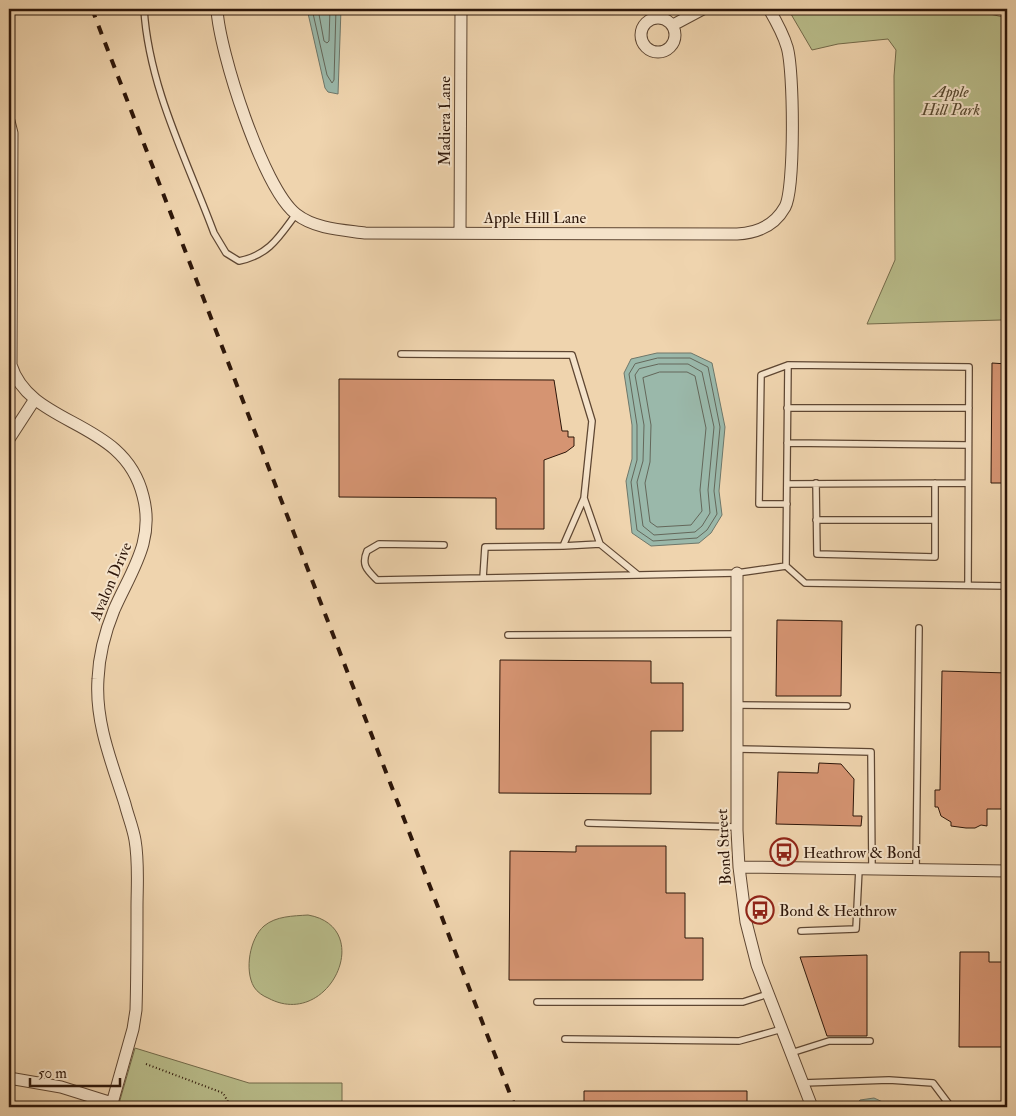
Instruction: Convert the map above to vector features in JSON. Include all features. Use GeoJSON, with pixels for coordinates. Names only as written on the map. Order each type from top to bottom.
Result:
{"type":"FeatureCollection","features":[{"type":"Feature","properties":{"kind":"street","name":"Apple Hill Lane"},"geometry":{"type":"LineString","coordinates":[[217,9],[222,44],[266,169],[286,204],[296,214],[335,230],[366,233],[737,234],[749,233],[775,221],[790,196],[791,64],[783,34],[769,9]]}},
{"type":"Feature","properties":{"kind":"street","name":"Madiera Lane"},"geometry":{"type":"LineString","coordinates":[[460,233],[461,9]]}},
{"type":"Feature","properties":{"kind":"street"},"geometry":{"type":"LineString","coordinates":[[673,25],[702,9]]}},
{"type":"Feature","properties":{"kind":"street","name":"Avalon Drive"},"geometry":{"type":"LineString","coordinates":[[9,121],[12,133],[11,365],[19,383],[35,399],[106,440],[121,453],[132,469],[144,503],[146,535],[143,549],[108,626],[100,655],[98,681],[98,713],[102,732],[135,839],[138,866],[136,1010],[133,1029],[111,1105]]}},
{"type":"Feature","properties":{"kind":"street"},"geometry":{"type":"LineString","coordinates":[[9,439],[35,399]]}},
{"type":"Feature","properties":{"kind":"street","name":"Bond Street"},"geometry":{"type":"LineString","coordinates":[[737,573],[738,867],[746,922],[757,965],[812,1107]]}},
{"type":"Feature","properties":{"kind":"street"},"geometry":{"type":"LineString","coordinates":[[738,867],[1007,872]]}},
{"type":"Feature","properties":{"kind":"street"},"geometry":{"type":"LineString","coordinates":[[9,1078],[61,1087],[111,1105]]}},
{"type":"Feature","properties":{"kind":"lane"},"geometry":{"type":"LineString","coordinates":[[144,9],[145,25],[160,94],[214,233],[226,254],[239,261],[254,258],[274,244],[296,214]]}},
{"type":"Feature","properties":{"kind":"lane"},"geometry":{"type":"LineString","coordinates":[[401,354],[572,355],[592,421],[584,498],[563,546]]}},
{"type":"Feature","properties":{"kind":"lane"},"geometry":{"type":"LineString","coordinates":[[788,365],[786,566],[805,583],[1007,586]]}},
{"type":"Feature","properties":{"kind":"lane"},"geometry":{"type":"LineString","coordinates":[[787,504],[759,504],[761,375],[788,365],[969,367],[968,585]]}},
{"type":"Feature","properties":{"kind":"lane"},"geometry":{"type":"LineString","coordinates":[[787,408],[969,408]]}},
{"type":"Feature","properties":{"kind":"lane"},"geometry":{"type":"LineString","coordinates":[[787,443],[968,445]]}},
{"type":"Feature","properties":{"kind":"lane"},"geometry":{"type":"LineString","coordinates":[[816,483],[817,554],[935,557],[935,483]]}},
{"type":"Feature","properties":{"kind":"lane"},"geometry":{"type":"LineString","coordinates":[[787,484],[968,483]]}},
{"type":"Feature","properties":{"kind":"lane"},"geometry":{"type":"LineString","coordinates":[[584,498],[600,544],[638,574]]}},
{"type":"Feature","properties":{"kind":"lane"},"geometry":{"type":"LineString","coordinates":[[816,520],[935,520]]}},
{"type":"Feature","properties":{"kind":"lane"},"geometry":{"type":"LineString","coordinates":[[444,545],[379,544],[367,551],[363,561],[366,570],[377,580],[737,573],[786,566]]}},
{"type":"Feature","properties":{"kind":"lane"},"geometry":{"type":"LineString","coordinates":[[483,578],[485,547],[600,544]]}},
{"type":"Feature","properties":{"kind":"lane"},"geometry":{"type":"LineString","coordinates":[[916,870],[918,628]]}},
{"type":"Feature","properties":{"kind":"lane"},"geometry":{"type":"LineString","coordinates":[[508,635],[737,634]]}},
{"type":"Feature","properties":{"kind":"lane"},"geometry":{"type":"LineString","coordinates":[[737,705],[847,706]]}},
{"type":"Feature","properties":{"kind":"lane"},"geometry":{"type":"LineString","coordinates":[[737,748],[871,752],[872,869]]}},
{"type":"Feature","properties":{"kind":"lane"},"geometry":{"type":"LineString","coordinates":[[588,823],[737,827]]}},
{"type":"Feature","properties":{"kind":"lane"},"geometry":{"type":"LineString","coordinates":[[801,931],[856,929],[858,869]]}},
{"type":"Feature","properties":{"kind":"lane"},"geometry":{"type":"LineString","coordinates":[[537,1002],[743,1002],[768,994]]}},
{"type":"Feature","properties":{"kind":"lane"},"geometry":{"type":"LineString","coordinates":[[565,1039],[739,1041],[782,1029]]}},
{"type":"Feature","properties":{"kind":"lane"},"geometry":{"type":"LineString","coordinates":[[791,1053],[829,1041],[870,1041]]}},
{"type":"Feature","properties":{"kind":"lane"},"geometry":{"type":"LineString","coordinates":[[803,1084],[890,1080],[933,1083],[951,1107]]}},
{"type":"Feature","properties":{"kind":"path"},"geometry":{"type":"LineString","coordinates":[[146,1064],[223,1093],[231,1107]]}},
{"type":"Feature","properties":{"kind":"green space","name":"Apple Hill Park"},"geometry":{"type":"Polygon","coordinates":[[[788,9],[969,9],[1007,18],[1007,313],[1001,320],[867,324],[895,260],[894,76],[896,50],[888,39],[838,44],[812,50],[788,9]]]}},
{"type":"Feature","properties":{"kind":"green space"},"geometry":{"type":"Polygon","coordinates":[[[308,915],[329,923],[339,938],[342,955],[337,973],[326,989],[310,1001],[290,1004],[264,996],[254,987],[249,972],[250,955],[255,938],[264,926],[274,920],[308,915]]]}},
{"type":"Feature","properties":{"kind":"green space"},"geometry":{"type":"Polygon","coordinates":[[[135,1048],[249,1083],[342,1083],[342,1107],[118,1107],[135,1048]]]}},
{"type":"Feature","properties":{"kind":"water"},"geometry":{"type":"Polygon","coordinates":[[[307,9],[341,9],[338,94],[328,92],[325,88],[307,9]]]}},
{"type":"Feature","properties":{"kind":"water"},"geometry":{"type":"Polygon","coordinates":[[[657,353],[691,353],[712,363],[725,427],[719,491],[722,515],[711,533],[699,543],[651,546],[632,533],[626,481],[632,459],[632,425],[624,373],[631,359],[657,353]]]}},
{"type":"Feature","properties":{"kind":"water"},"geometry":{"type":"Polygon","coordinates":[[[874,1098],[885,1103],[888,1107],[854,1107],[860,1100],[874,1098]]]}},
{"type":"Feature","properties":{"kind":"building"},"geometry":{"type":"Polygon","coordinates":[[[992,363],[1007,364],[1007,483],[991,483],[992,363]]]}},
{"type":"Feature","properties":{"kind":"building"},"geometry":{"type":"Polygon","coordinates":[[[339,379],[554,380],[562,431],[568,431],[568,437],[574,437],[574,446],[566,452],[544,460],[544,529],[496,529],[496,498],[339,497],[339,379]]]}},
{"type":"Feature","properties":{"kind":"building"},"geometry":{"type":"Polygon","coordinates":[[[777,620],[842,621],[841,696],[776,696],[777,620]]]}},
{"type":"Feature","properties":{"kind":"building"},"geometry":{"type":"Polygon","coordinates":[[[500,660],[651,661],[651,683],[683,683],[683,731],[651,731],[651,794],[499,793],[500,660]]]}},
{"type":"Feature","properties":{"kind":"building"},"geometry":{"type":"Polygon","coordinates":[[[942,671],[1007,673],[1007,809],[987,809],[987,826],[981,825],[975,828],[966,828],[951,826],[951,822],[941,816],[938,807],[935,807],[935,790],[940,790],[942,671]]]}},
{"type":"Feature","properties":{"kind":"building"},"geometry":{"type":"Polygon","coordinates":[[[819,763],[841,764],[854,779],[853,816],[862,816],[861,826],[776,824],[778,772],[818,773],[819,763]]]}},
{"type":"Feature","properties":{"kind":"building"},"geometry":{"type":"Polygon","coordinates":[[[576,846],[666,846],[666,893],[685,893],[685,938],[703,938],[703,980],[509,980],[510,851],[576,852],[576,846]]]}},
{"type":"Feature","properties":{"kind":"building"},"geometry":{"type":"Polygon","coordinates":[[[960,952],[989,952],[989,962],[1007,962],[1007,1047],[959,1047],[960,952]]]}},
{"type":"Feature","properties":{"kind":"building"},"geometry":{"type":"Polygon","coordinates":[[[867,955],[867,1036],[827,1036],[800,957],[867,955]]]}},
{"type":"Feature","properties":{"kind":"building"},"geometry":{"type":"Polygon","coordinates":[[[584,1091],[747,1091],[747,1107],[584,1107],[584,1091]]]}},
{"type":"Feature","properties":{"kind":"railway"},"geometry":{"type":"LineString","coordinates":[[92,9],[515,1107]]}},
{"type":"Feature","properties":{"kind":"place","name":"Heathrow & Bond"},"geometry":{"type":"Point","coordinates":[784,852]}},
{"type":"Feature","properties":{"kind":"place","name":"Bond & Heathrow"},"geometry":{"type":"Point","coordinates":[760,910]}}]}
